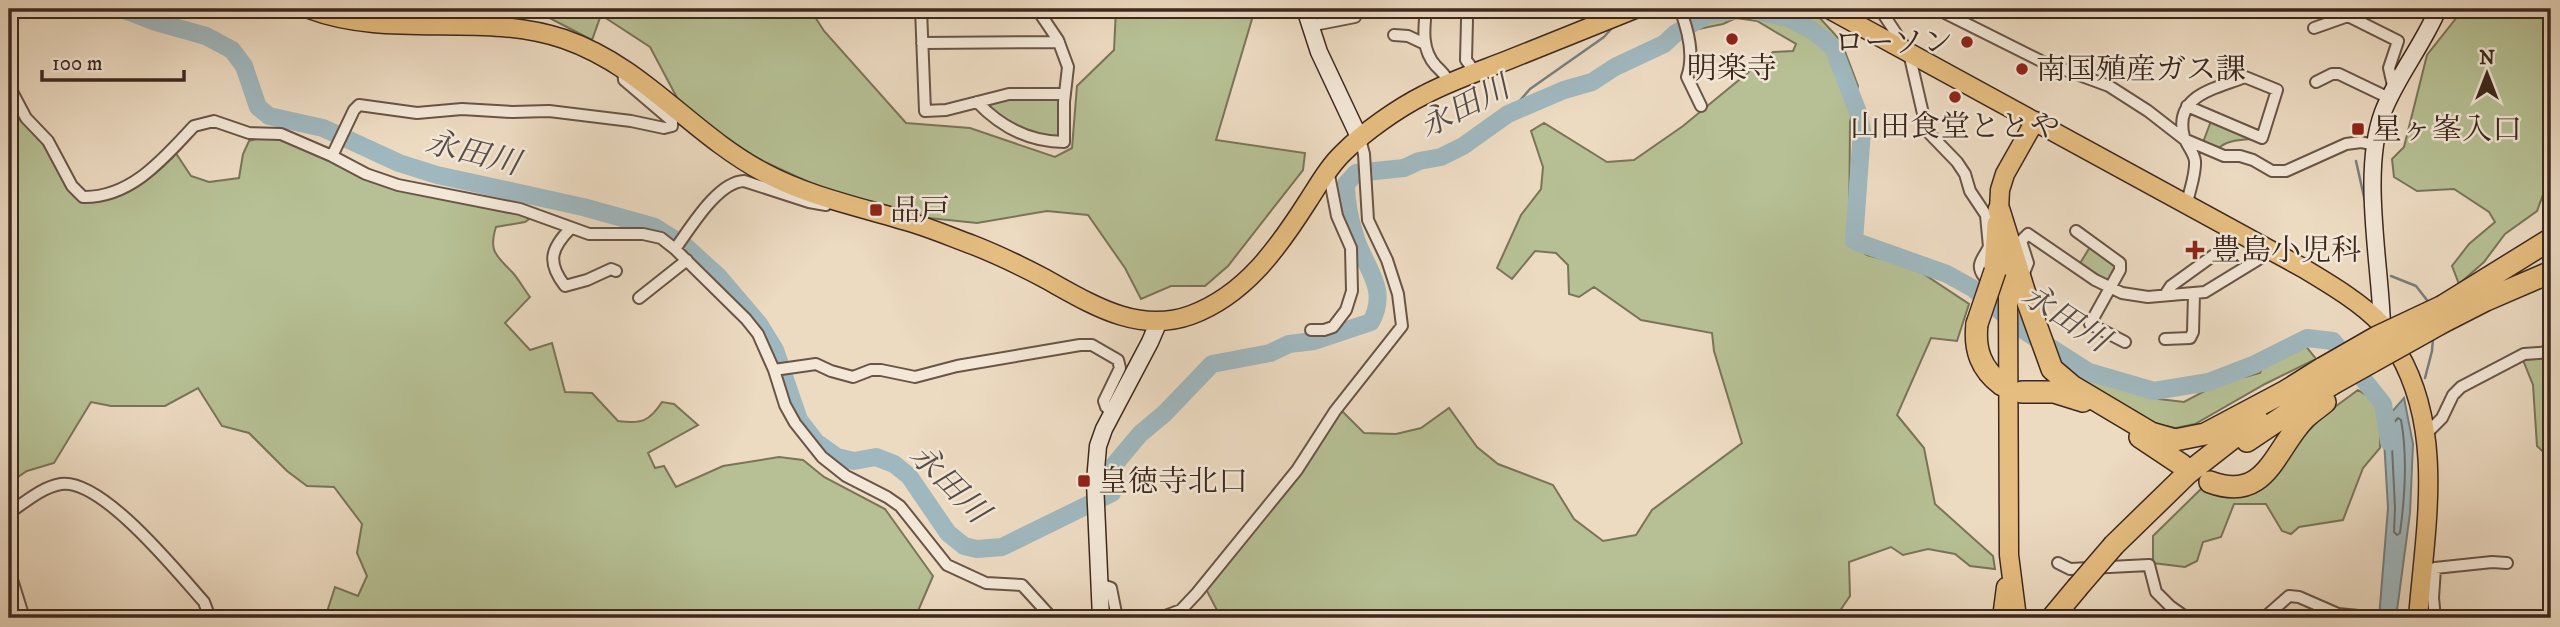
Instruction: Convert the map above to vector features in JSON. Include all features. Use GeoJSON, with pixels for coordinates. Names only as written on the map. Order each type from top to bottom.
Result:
{"type":"FeatureCollection","features":[{"type":"Feature","properties":{"kind":"highway"},"geometry":{"type":"LineString","coordinates":[[1999,210],[1976,345],[1977,354],[1987,372],[2012,389],[2078,397],[2182,465]]}},
{"type":"Feature","properties":{"kind":"highway"},"geometry":{"type":"LineString","coordinates":[[1999,210],[2017,298],[2052,369],[2072,386],[2151,433],[2175,440],[2205,435],[2276,397],[2329,379]]}},
{"type":"Feature","properties":{"kind":"highway"},"geometry":{"type":"LineString","coordinates":[[2052,618],[2084,589],[2121,547],[2243,444],[2329,379],[2482,293],[2551,239]]}},
{"type":"Feature","properties":{"kind":"highway"},"geometry":{"type":"LineString","coordinates":[[2482,293],[2551,272]]}},
{"type":"Feature","properties":{"kind":"highway"},"geometry":{"type":"LineString","coordinates":[[2210,482],[2221,487],[2238,488],[2255,481],[2270,468],[2329,379]]}},
{"type":"Feature","properties":{"kind":"highway"},"geometry":{"type":"LineString","coordinates":[[2069,618],[2084,589]]}},
{"type":"Feature","properties":{"kind":"main road"},"geometry":{"type":"LineString","coordinates":[[309,9],[342,19],[377,24],[482,25],[525,29],[574,43],[622,66],[730,152],[766,174],[834,200],[920,225],[999,255],[1102,310],[1139,320],[1159,321],[1173,320],[1207,308],[1243,285],[1282,239],[1328,170],[1344,152],[1362,147],[1423,95],[1609,12],[1635,9]]}},
{"type":"Feature","properties":{"kind":"main road"},"geometry":{"type":"LineString","coordinates":[[1829,9],[2272,251],[2331,285],[2382,325],[2411,378],[2427,433],[2429,485],[2418,618]]}},
{"type":"Feature","properties":{"kind":"main road"},"geometry":{"type":"LineString","coordinates":[[1999,210],[2000,190],[2005,174],[2035,121]]}},
{"type":"Feature","properties":{"kind":"main road"},"geometry":{"type":"LineString","coordinates":[[2002,618],[2009,555],[2008,335],[2017,298]]}},
{"type":"Feature","properties":{"kind":"main road"},"geometry":{"type":"LineString","coordinates":[[2009,555],[2017,618]]}},
{"type":"Feature","properties":{"kind":"street"},"geometry":{"type":"LineString","coordinates":[[921,9],[925,111],[946,110],[1009,94],[1064,94]]}},
{"type":"Feature","properties":{"kind":"street"},"geometry":{"type":"LineString","coordinates":[[977,102],[1014,132],[1052,142],[1064,142],[1064,94],[1069,75],[1068,67],[1059,42],[1037,9]]}},
{"type":"Feature","properties":{"kind":"street"},"geometry":{"type":"LineString","coordinates":[[1160,618],[1181,610],[1197,593],[1297,470],[1335,411],[1402,326],[1398,294],[1387,260],[1368,220],[1362,147],[1319,52],[1306,9]]}},
{"type":"Feature","properties":{"kind":"street"},"geometry":{"type":"LineString","coordinates":[[1309,26],[1355,17],[1354,9]]}},
{"type":"Feature","properties":{"kind":"street"},"geometry":{"type":"LineString","coordinates":[[1426,9],[1425,44],[1434,64],[1445,73],[1450,84]]}},
{"type":"Feature","properties":{"kind":"street"},"geometry":{"type":"LineString","coordinates":[[1880,9],[1909,52],[1927,131],[1957,162],[1965,174],[1970,191],[1986,215],[1989,247],[1979,262],[1979,270],[1990,275]]}},
{"type":"Feature","properties":{"kind":"street"},"geometry":{"type":"LineString","coordinates":[[1937,9],[2041,61],[2109,86],[2184,139],[2224,156],[2240,156],[2273,171],[2286,171],[2346,144],[2361,142],[2374,145]]}},
{"type":"Feature","properties":{"kind":"street"},"geometry":{"type":"LineString","coordinates":[[2382,325],[2372,181],[2374,145],[2382,114],[2438,9]]}},
{"type":"Feature","properties":{"kind":"street"},"geometry":{"type":"LineString","coordinates":[[1682,14],[1689,41],[1690,68],[1687,77],[1701,106]]}},
{"type":"Feature","properties":{"kind":"street"},"geometry":{"type":"LineString","coordinates":[[2314,28],[2348,16],[2398,41],[2389,68],[2392,94]]}},
{"type":"Feature","properties":{"kind":"street"},"geometry":{"type":"LineString","coordinates":[[1467,20],[1466,60],[1476,73]]}},
{"type":"Feature","properties":{"kind":"street"},"geometry":{"type":"LineString","coordinates":[[1394,35],[1408,36],[1425,44]]}},
{"type":"Feature","properties":{"kind":"street"},"geometry":{"type":"LineString","coordinates":[[922,43],[1059,42]]}},
{"type":"Feature","properties":{"kind":"street"},"geometry":{"type":"LineString","coordinates":[[333,154],[359,105],[417,113],[463,109],[550,111],[664,128],[672,126],[672,121],[624,80],[622,66]]}},
{"type":"Feature","properties":{"kind":"street"},"geometry":{"type":"LineString","coordinates":[[2316,82],[2332,74],[2339,74],[2392,94]]}},
{"type":"Feature","properties":{"kind":"street"},"geometry":{"type":"LineString","coordinates":[[2187,106],[2262,138],[2277,90],[2245,77],[2195,97],[2187,106],[2181,118],[2184,139],[2193,153],[2195,164],[2187,204]]}},
{"type":"Feature","properties":{"kind":"street"},"geometry":{"type":"LineString","coordinates":[[9,86],[26,118],[48,141],[72,186],[83,197],[115,192],[134,183],[194,126],[214,121],[249,133],[290,137],[333,154],[366,174],[398,185],[520,209],[589,234],[643,234],[661,238],[677,247],[746,318],[758,334],[777,369],[785,405],[795,423],[822,457],[846,476],[887,496],[900,506],[947,565],[986,583],[1022,585],[1052,618]]}},
{"type":"Feature","properties":{"kind":"street"},"geometry":{"type":"LineString","coordinates":[[1311,330],[1333,327],[1346,310],[1352,291],[1352,248],[1337,216],[1328,170]]}},
{"type":"Feature","properties":{"kind":"street"},"geometry":{"type":"LineString","coordinates":[[677,247],[702,211],[733,182],[739,181],[809,202],[829,205],[834,200]]}},
{"type":"Feature","properties":{"kind":"street"},"geometry":{"type":"LineString","coordinates":[[571,228],[558,242],[554,252],[553,269],[565,286],[611,270],[616,271]]}},
{"type":"Feature","properties":{"kind":"street"},"geometry":{"type":"LineString","coordinates":[[2165,295],[2171,286],[2225,247],[2235,230]]}},
{"type":"Feature","properties":{"kind":"street"},"geometry":{"type":"LineString","coordinates":[[2076,231],[2120,263],[2120,270],[2090,324],[2125,341]]}},
{"type":"Feature","properties":{"kind":"street"},"geometry":{"type":"LineString","coordinates":[[2024,273],[2028,263],[2021,241],[2028,234],[2095,280],[2122,293],[2148,297],[2205,292],[2272,251]]}},
{"type":"Feature","properties":{"kind":"street"},"geometry":{"type":"LineString","coordinates":[[639,298],[687,260]]}},
{"type":"Feature","properties":{"kind":"street"},"geometry":{"type":"LineString","coordinates":[[2165,339],[2190,338],[2193,332],[2194,294]]}},
{"type":"Feature","properties":{"kind":"street"},"geometry":{"type":"LineString","coordinates":[[1101,618],[1095,482],[1098,446],[1159,321]]}},
{"type":"Feature","properties":{"kind":"street"},"geometry":{"type":"LineString","coordinates":[[777,369],[816,364],[853,377],[871,370],[881,370],[915,377],[957,366],[1068,346],[1092,345],[1118,360],[1120,368],[1104,401],[1106,407],[1117,407]]}},
{"type":"Feature","properties":{"kind":"street"},"geometry":{"type":"LineString","coordinates":[[2427,433],[2442,418],[2453,395],[2461,387],[2524,354],[2551,352]]}},
{"type":"Feature","properties":{"kind":"street"},"geometry":{"type":"LineString","coordinates":[[9,513],[51,486],[68,483],[78,486],[121,512],[205,602],[210,618]]}},
{"type":"Feature","properties":{"kind":"street"},"geometry":{"type":"LineString","coordinates":[[2058,563],[2070,569],[2149,565],[2156,592],[2169,606],[2187,618]]}},
{"type":"Feature","properties":{"kind":"street"},"geometry":{"type":"LineString","coordinates":[[2435,618],[2435,568],[2507,563]]}},
{"type":"Feature","properties":{"kind":"street"},"geometry":{"type":"LineString","coordinates":[[9,570],[13,600],[24,618]]}},
{"type":"Feature","properties":{"kind":"street"},"geometry":{"type":"LineString","coordinates":[[1100,584],[1111,588],[1117,618]]}},
{"type":"Feature","properties":{"kind":"street"},"geometry":{"type":"LineString","coordinates":[[2264,618],[2289,596],[2299,597],[2338,614],[2379,618]]}},
{"type":"Feature","properties":{"kind":"green space"},"geometry":{"type":"Polygon","coordinates":[[[509,9],[810,9],[824,31],[906,123],[970,128],[1055,157],[1072,148],[1077,86],[1114,50],[1116,9],[1255,9],[1216,140],[1305,153],[1303,170],[1228,266],[1205,286],[1171,286],[1141,299],[1125,268],[1088,215],[1047,211],[977,223],[919,217],[830,192],[748,154],[683,109],[650,47],[601,15],[592,40],[538,12],[509,9]]]}},
{"type":"Feature","properties":{"kind":"green space"},"geometry":{"type":"Polygon","coordinates":[[[1692,9],[1803,9],[1819,17],[1841,41],[1858,86],[1850,122],[1849,242],[1867,255],[1913,267],[1969,304],[1957,341],[1931,338],[1897,415],[1924,448],[1935,504],[1993,556],[1995,569],[1970,566],[1955,554],[1928,549],[1903,555],[1891,547],[1849,562],[1850,596],[1835,618],[1221,618],[1206,589],[1342,411],[1364,433],[1396,434],[1421,428],[1449,408],[1477,447],[1498,464],[1553,485],[1574,519],[1603,541],[1636,535],[1652,510],[1742,443],[1714,351],[1712,333],[1641,320],[1594,287],[1579,297],[1569,294],[1568,265],[1556,253],[1535,251],[1512,279],[1497,268],[1521,215],[1541,189],[1543,167],[1531,131],[1544,123],[1607,162],[1634,160],[1683,126],[1773,52],[1793,51],[1796,44],[1757,21],[1736,18],[1699,29],[1693,22],[1692,9]]]}},
{"type":"Feature","properties":{"kind":"green space"},"geometry":{"type":"Polygon","coordinates":[[[2461,9],[2551,9],[2551,173],[2537,211],[2505,234],[2484,262],[2459,284],[2452,266],[2469,244],[2495,222],[2489,212],[2454,189],[2417,191],[2394,177],[2392,159],[2404,147],[2427,55],[2461,9]]]}},
{"type":"Feature","properties":{"kind":"green space"},"geometry":{"type":"Polygon","coordinates":[[[9,97],[50,151],[70,192],[87,201],[106,197],[175,152],[191,176],[209,182],[239,178],[243,154],[249,141],[279,138],[308,148],[364,177],[405,191],[532,217],[525,222],[496,227],[493,242],[498,258],[530,297],[505,323],[530,350],[552,343],[565,392],[592,393],[618,421],[644,420],[653,414],[662,402],[674,404],[698,425],[648,453],[655,468],[664,466],[676,487],[723,466],[779,457],[803,460],[824,477],[885,509],[933,576],[915,618],[325,618],[335,587],[358,596],[367,576],[357,553],[362,524],[334,487],[307,486],[287,471],[249,433],[222,426],[198,388],[165,406],[111,406],[91,402],[54,463],[27,471],[9,483],[9,97]]]}},
{"type":"Feature","properties":{"kind":"green space"},"geometry":{"type":"Polygon","coordinates":[[[1010,98],[1055,98],[1059,102],[1060,133],[1055,138],[1020,130],[990,108],[991,102],[1010,98]]]}},
{"type":"Feature","properties":{"kind":"green space"},"geometry":{"type":"Polygon","coordinates":[[[2211,121],[2252,139],[2229,142],[2218,149],[2202,145],[2211,121]]]}},
{"type":"Feature","properties":{"kind":"green space"},"geometry":{"type":"Polygon","coordinates":[[[2090,247],[2115,263],[2117,269],[2107,281],[2079,265],[2090,247]]]}},
{"type":"Feature","properties":{"kind":"green space"},"geometry":{"type":"Polygon","coordinates":[[[2305,345],[2316,359],[2265,384],[2195,424],[2176,428],[2136,420],[2068,374],[2072,368],[2089,372],[2159,399],[2184,402],[2218,384],[2228,372],[2245,377],[2260,373],[2264,362],[2305,345]]]}},
{"type":"Feature","properties":{"kind":"green space"},"geometry":{"type":"Polygon","coordinates":[[[2523,360],[2551,360],[2551,459],[2537,446],[2533,385],[2523,360]]]}},
{"type":"Feature","properties":{"kind":"green space"},"geometry":{"type":"Polygon","coordinates":[[[2358,390],[2374,400],[2380,425],[2380,448],[2363,468],[2343,520],[2299,527],[2291,534],[2282,531],[2266,504],[2234,504],[2221,537],[2203,542],[2197,561],[2185,567],[2153,563],[2153,536],[2205,485],[2221,492],[2283,457],[2324,415],[2358,390]]]}},
{"type":"Feature","properties":{"kind":"water"},"geometry":{"type":"Polygon","coordinates":[[[2404,398],[2413,444],[2410,513],[2396,618],[2379,618],[2388,508],[2383,422],[2404,398]]]}},
{"type":"Feature","properties":{"kind":"waterway","name":"永田川"},"geometry":{"type":"LineString","coordinates":[[122,9],[206,36],[232,50],[244,66],[258,107],[269,116],[323,128],[399,163],[437,175],[583,207],[655,227],[685,246],[719,277],[759,324],[775,350],[799,420],[816,442],[837,457],[854,461],[876,457],[894,464],[909,476],[948,533],[964,546],[977,549],[1002,547],[1112,493],[1114,465],[1140,434],[1165,413],[1212,364],[1270,353],[1289,344],[1314,341],[1371,322],[1376,310],[1377,289],[1356,239],[1347,198],[1346,184],[1356,173],[1404,168],[1419,161],[1441,157],[1463,146],[1508,114],[1564,90],[1592,82],[1615,67],[1664,44],[1676,33],[1709,14],[1746,9]]}},
{"type":"Feature","properties":{"kind":"waterway","name":"永田川"},"geometry":{"type":"LineString","coordinates":[[1746,9],[1789,18],[1813,31],[1833,47],[1859,115],[1862,131],[1854,241],[1947,274],[1974,289],[2023,330],[2089,372],[2154,391],[2209,382],[2253,365],[2307,338],[2333,341],[2383,404],[2389,442]]}},
{"type":"Feature","properties":{"kind":"waterway"},"geometry":{"type":"LineString","coordinates":[[1508,114],[1530,89],[1604,37],[1613,24]]}},
{"type":"Feature","properties":{"kind":"waterway"},"geometry":{"type":"LineString","coordinates":[[2356,161],[2366,206]]}},
{"type":"Feature","properties":{"kind":"waterway"},"geometry":{"type":"LineString","coordinates":[[2391,276],[2416,286],[2430,304]]}},
{"type":"Feature","properties":{"kind":"waterway"},"geometry":{"type":"LineString","coordinates":[[2425,378],[2433,338]]}},
{"type":"Feature","properties":{"kind":"place","name":"明楽寺"},"geometry":{"type":"Point","coordinates":[1732,39]}},
{"type":"Feature","properties":{"kind":"place","name":"ローソン"},"geometry":{"type":"Point","coordinates":[1967,42]}},
{"type":"Feature","properties":{"kind":"place","name":"南国殖産ガス課"},"geometry":{"type":"Point","coordinates":[2022,69]}},
{"type":"Feature","properties":{"kind":"place","name":"山田食堂ととや"},"geometry":{"type":"Point","coordinates":[1955,97]}},
{"type":"Feature","properties":{"kind":"place","name":"星ヶ峯入口"},"geometry":{"type":"Point","coordinates":[2358,129]}},
{"type":"Feature","properties":{"kind":"place","name":"品戸"},"geometry":{"type":"Point","coordinates":[876,210]}},
{"type":"Feature","properties":{"kind":"place","name":"豊島小児科"},"geometry":{"type":"Point","coordinates":[2195,250]}},
{"type":"Feature","properties":{"kind":"place","name":"皇徳寺北口"},"geometry":{"type":"Point","coordinates":[1084,481]}}]}
